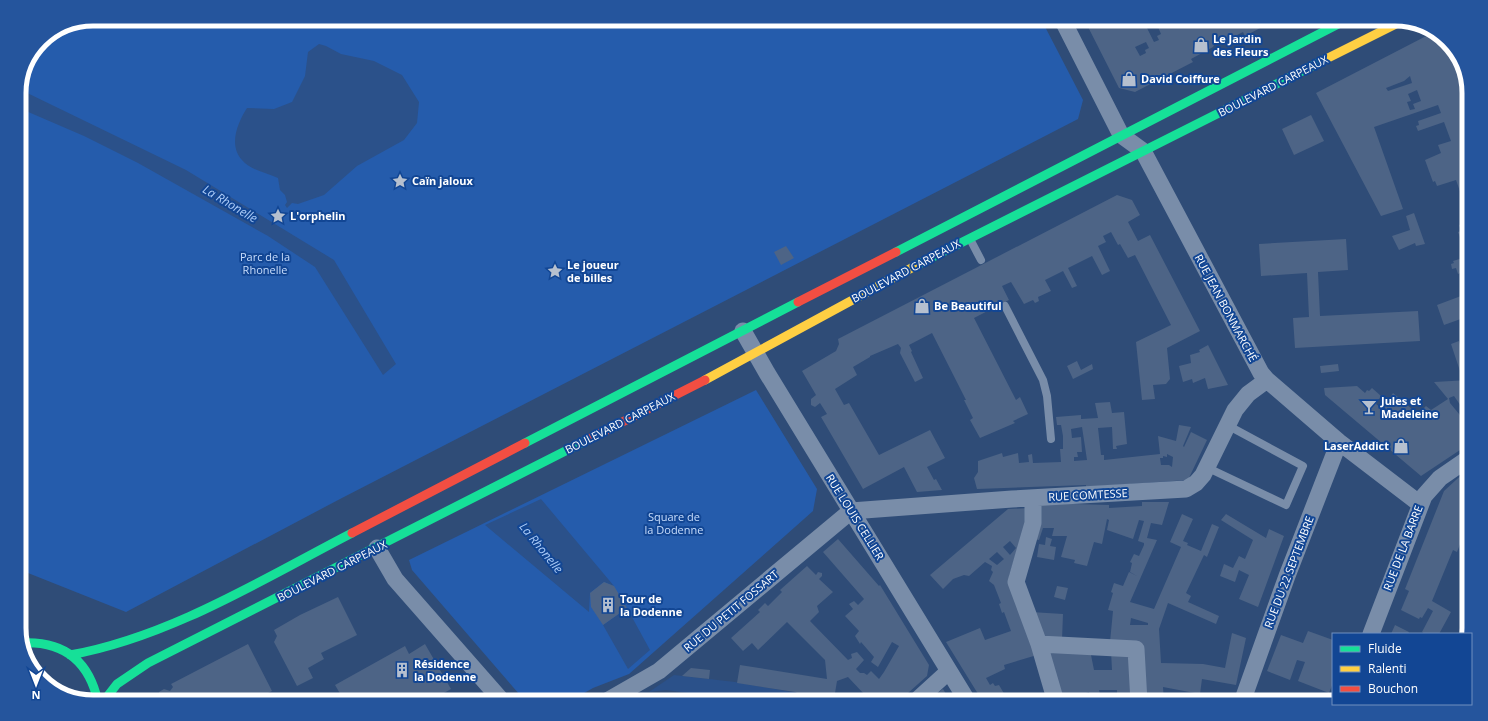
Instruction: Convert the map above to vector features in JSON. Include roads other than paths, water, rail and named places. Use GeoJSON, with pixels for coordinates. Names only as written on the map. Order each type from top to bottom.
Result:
{"type":"FeatureCollection","features":[{"type":"Feature","properties":{"kind":"main road","name":"BOULEVARD CARPEAUX"},"geometry":{"type":"LineString","coordinates":[[70,655],[95,651],[123,643],[206,608],[1334,26]]}},
{"type":"Feature","properties":{"kind":"main road","name":"BOULEVARD CARPEAUX"},"geometry":{"type":"LineString","coordinates":[[108,695],[117,684],[148,663],[377,548],[756,354],[875,287],[969,238],[1392,26]]}},
{"type":"Feature","properties":{"kind":"main road"},"geometry":{"type":"LineString","coordinates":[[27,641],[49,644],[70,655],[79,662],[90,676],[97,695]]}},
{"type":"Feature","properties":{"kind":"street"},"geometry":{"type":"LineString","coordinates":[[1066,26],[1121,135],[1143,150]]}},
{"type":"Feature","properties":{"kind":"street","name":"RUE JEAN BONMARCHÉ"},"geometry":{"type":"LineString","coordinates":[[1143,150],[1252,359],[1267,380],[1339,442],[1420,504]]}},
{"type":"Feature","properties":{"kind":"street","name":"RUE LOUIS CELLIER"},"geometry":{"type":"LineString","coordinates":[[743,331],[964,695]]}},
{"type":"Feature","properties":{"kind":"street","name":"RUE COMTESSE"},"geometry":{"type":"LineString","coordinates":[[851,511],[1012,498],[1186,489],[1196,484],[1227,425],[1241,402],[1267,380]]}},
{"type":"Feature","properties":{"kind":"street","name":"RUE DU 22 SEPTEMBRE"},"geometry":{"type":"LineString","coordinates":[[1244,695],[1287,576],[1339,442]]}},
{"type":"Feature","properties":{"kind":"street","name":"RUE DE LA BARRE"},"geometry":{"type":"LineString","coordinates":[[1371,633],[1420,504],[1434,484],[1462,463]]}},
{"type":"Feature","properties":{"kind":"street"},"geometry":{"type":"LineString","coordinates":[[1033,498],[1033,523],[1016,582],[1039,644],[1054,695]]}},
{"type":"Feature","properties":{"kind":"street","name":"RUE DU PETIT FOSSART"},"geometry":{"type":"LineString","coordinates":[[617,695],[659,671],[851,511]]}},
{"type":"Feature","properties":{"kind":"street"},"geometry":{"type":"LineString","coordinates":[[377,548],[395,579],[497,695]]}},
{"type":"Feature","properties":{"kind":"street"},"geometry":{"type":"LineString","coordinates":[[1039,644],[1136,649],[1139,695]]}},
{"type":"Feature","properties":{"kind":"street"},"geometry":{"type":"LineString","coordinates":[[923,695],[949,671]]}},
{"type":"Feature","properties":{"kind":"lane"},"geometry":{"type":"LineString","coordinates":[[969,238],[981,260]]}},
{"type":"Feature","properties":{"kind":"lane"},"geometry":{"type":"LineString","coordinates":[[1005,306],[1043,380],[1047,396],[1051,439]]}},
{"type":"Feature","properties":{"kind":"lane"},"geometry":{"type":"LineString","coordinates":[[1206,467],[1286,505],[1304,466],[1227,425]]}},
{"type":"Feature","properties":{"kind":"water"},"geometry":{"type":"Polygon","coordinates":[[[319,44],[341,54],[374,61],[402,75],[419,102],[417,123],[404,140],[357,166],[324,195],[298,204],[292,203],[287,208],[285,205],[287,202],[285,195],[280,190],[278,178],[249,166],[242,160],[236,148],[236,134],[240,120],[247,108],[274,109],[292,102],[305,76],[308,52],[319,44]]]}},
{"type":"Feature","properties":{"kind":"water","name":"La Rhonelle"},"geometry":{"type":"Polygon","coordinates":[[[26,92],[186,170],[334,260],[396,364],[383,375],[315,267],[268,236],[138,163],[84,136],[26,111],[26,92]]]}},
{"type":"Feature","properties":{"kind":"water","name":"La Rhonelle"},"geometry":{"type":"Polygon","coordinates":[[[541,499],[614,586],[604,582],[590,593],[589,612],[485,525],[541,499]]]}},
{"type":"Feature","properties":{"kind":"water"},"geometry":{"type":"Polygon","coordinates":[[[627,608],[650,650],[628,669],[603,625],[627,608]]]}},
{"type":"Feature","properties":{"kind":"water"},"geometry":{"type":"Polygon","coordinates":[[[674,675],[735,682],[797,693],[797,695],[703,695],[666,690],[649,692],[674,675]]]}},
{"type":"Feature","properties":{"kind":"place","name":"Le Jardin des Fleurs"},"geometry":{"type":"Point","coordinates":[1201,45]}},
{"type":"Feature","properties":{"kind":"place","name":"David Coiffure"},"geometry":{"type":"Point","coordinates":[1129,79]}},
{"type":"Feature","properties":{"kind":"place","name":"Caïn jaloux"},"geometry":{"type":"Point","coordinates":[400,181]}},
{"type":"Feature","properties":{"kind":"place","name":"L'orphelin"},"geometry":{"type":"Point","coordinates":[278,216]}},
{"type":"Feature","properties":{"kind":"place","name":"Le joueur de billes"},"geometry":{"type":"Point","coordinates":[555,271]}},
{"type":"Feature","properties":{"kind":"place","name":"Be Beautiful"},"geometry":{"type":"Point","coordinates":[922,306]}},
{"type":"Feature","properties":{"kind":"place","name":"Jules et Madeleine"},"geometry":{"type":"Point","coordinates":[1369,407]}},
{"type":"Feature","properties":{"kind":"place","name":"LaserAddict"},"geometry":{"type":"Point","coordinates":[1401,446]}},
{"type":"Feature","properties":{"kind":"place","name":"Tour de la Dodenne"},"geometry":{"type":"Point","coordinates":[608,605]}},
{"type":"Feature","properties":{"kind":"place","name":"Résidence la Dodenne"},"geometry":{"type":"Point","coordinates":[402,670]}},
{"type":"Feature","properties":{"kind":"park label","name":"Parc de la Rhonelle"},"geometry":{"type":"Point","coordinates":[265,263]}},
{"type":"Feature","properties":{"kind":"park label","name":"Square de la Dodenne"},"geometry":{"type":"Point","coordinates":[674,523]}}]}
